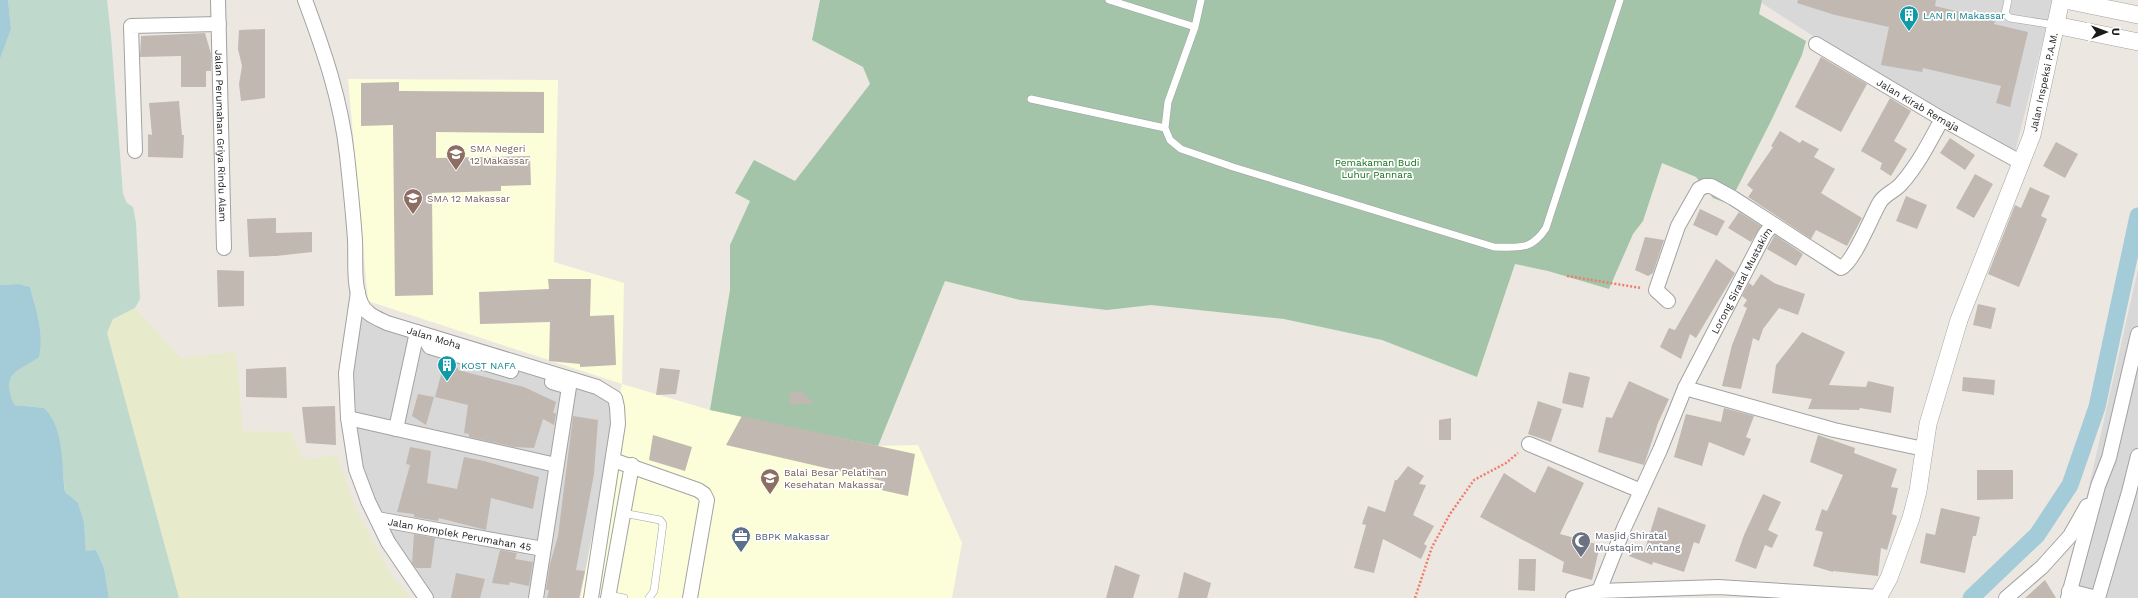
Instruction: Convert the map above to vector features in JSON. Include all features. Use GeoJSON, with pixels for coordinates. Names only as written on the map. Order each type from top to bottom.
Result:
{"type":"FeatureCollection","features":[{"type":"Feature","properties":{"kind":"street","name":"Jalan Perumahan Griya Rindu Alam"},"geometry":{"type":"LineString","coordinates":[[218,0],[224,248]]}},
{"type":"Feature","properties":{"kind":"street","name":"Jalan Moha"},"geometry":{"type":"LineString","coordinates":[[305,0],[328,63],[340,111],[354,224],[358,292],[361,304],[370,315],[387,323],[597,387],[615,398],[618,407],[618,424],[591,598]]}},
{"type":"Feature","properties":{"kind":"street","name":"Jalan Inspeksi P.A.M."},"geometry":{"type":"LineString","coordinates":[[1878,597],[1889,578],[1911,518],[1939,382],[1959,320],[1985,249],[2022,164],[2039,111],[2061,0]]}},
{"type":"Feature","properties":{"kind":"street"},"geometry":{"type":"LineString","coordinates":[[2065,0],[2138,15]]}},
{"type":"Feature","properties":{"kind":"street"},"geometry":{"type":"LineString","coordinates":[[135,151],[131,26],[219,24]]}},
{"type":"Feature","properties":{"kind":"street"},"geometry":{"type":"LineString","coordinates":[[2055,26],[2138,42]]}},
{"type":"Feature","properties":{"kind":"street","name":"Jalan Kirab Remaja"},"geometry":{"type":"LineString","coordinates":[[1816,44],[1942,119],[2022,164]]}},
{"type":"Feature","properties":{"kind":"street","name":"Lorong Siratal Mustakim"},"geometry":{"type":"LineString","coordinates":[[1599,591],[1624,528],[1685,388],[1772,224],[1841,268],[1844,266],[1863,236],[1881,200],[1896,189],[1908,175],[1927,147],[1942,119]]}},
{"type":"Feature","properties":{"kind":"street"},"geometry":{"type":"LineString","coordinates":[[1668,301],[1656,290],[1678,226],[1699,189],[1711,186],[1733,198],[1772,224]]}},
{"type":"Feature","properties":{"kind":"street"},"geometry":{"type":"LineString","coordinates":[[358,292],[346,373],[348,418],[356,469],[388,542],[426,598]]}},
{"type":"Feature","properties":{"kind":"street"},"geometry":{"type":"LineString","coordinates":[[396,429],[420,333]]}},
{"type":"Feature","properties":{"kind":"street","name":"Jalan Komplek Perumahan 45"},"geometry":{"type":"LineString","coordinates":[[420,333],[430,347],[569,387],[536,598]]}},
{"type":"Feature","properties":{"kind":"street"},"geometry":{"type":"LineString","coordinates":[[2138,334],[2109,458],[2098,486],[2069,595],[2097,598],[2136,477],[2138,456]]}},
{"type":"Feature","properties":{"kind":"street"},"geometry":{"type":"LineString","coordinates":[[1685,388],[1834,430],[1924,449]]}},
{"type":"Feature","properties":{"kind":"street"},"geometry":{"type":"LineString","coordinates":[[348,418],[556,465]]}},
{"type":"Feature","properties":{"kind":"street"},"geometry":{"type":"LineString","coordinates":[[1530,444],[1641,491]]}},
{"type":"Feature","properties":{"kind":"street"},"geometry":{"type":"LineString","coordinates":[[613,460],[632,465],[698,490],[704,494],[707,500],[690,598]]}},
{"type":"Feature","properties":{"kind":"street"},"geometry":{"type":"LineString","coordinates":[[609,597],[632,465]]}},
{"type":"Feature","properties":{"kind":"street"},"geometry":{"type":"LineString","coordinates":[[2006,598],[2042,567],[2070,536],[2098,486]]}},
{"type":"Feature","properties":{"kind":"street","name":"Jalan Komplek Perumahan 45"},"geometry":{"type":"LineString","coordinates":[[377,519],[543,549]]}},
{"type":"Feature","properties":{"kind":"street"},"geometry":{"type":"LineString","coordinates":[[1573,598],[1599,591],[1718,587],[1878,597]]}},
{"type":"Feature","properties":{"kind":"lane"},"geometry":{"type":"LineString","coordinates":[[1109,0],[1195,27]]}},
{"type":"Feature","properties":{"kind":"lane"},"geometry":{"type":"LineString","coordinates":[[1201,0],[1195,27],[1168,102],[1165,128],[1170,140],[1182,149],[1299,189],[1494,247],[1527,246],[1538,240],[1546,228],[1620,0]]}},
{"type":"Feature","properties":{"kind":"lane"},"geometry":{"type":"LineString","coordinates":[[2008,0],[2005,14],[2010,18],[2055,26]]}},
{"type":"Feature","properties":{"kind":"lane"},"geometry":{"type":"LineString","coordinates":[[1031,99],[1165,128]]}},
{"type":"Feature","properties":{"kind":"lane"},"geometry":{"type":"LineString","coordinates":[[623,512],[660,520],[663,524],[654,591],[649,598]]}},
{"type":"Feature","properties":{"kind":"lane"},"geometry":{"type":"LineString","coordinates":[[609,597],[624,598]]}},
{"type":"Feature","properties":{"kind":"path"},"geometry":{"type":"LineString","coordinates":[[1567,276],[1656,290]]}},
{"type":"Feature","properties":{"kind":"path"},"geometry":{"type":"LineString","coordinates":[[1415,598],[1432,547],[1450,514],[1474,480],[1506,463],[1530,444]]}},
{"type":"Feature","properties":{"kind":"shaded area"},"geometry":{"type":"Polygon","coordinates":[[[8,0],[107,0],[123,194],[127,203],[133,207],[136,223],[140,299],[135,308],[113,319],[107,333],[179,598],[109,598],[104,568],[96,550],[86,552],[84,522],[78,504],[65,492],[63,474],[44,408],[13,405],[9,396],[7,389],[8,378],[16,370],[31,362],[34,302],[30,287],[19,284],[0,285],[0,59],[11,29],[8,0]]]}},
{"type":"Feature","properties":{"kind":"shaded area"},"geometry":{"type":"Polygon","coordinates":[[[1757,0],[2053,0],[2015,152],[1846,57],[1757,0]]]}},
{"type":"Feature","properties":{"kind":"shaded area","name":"SMA Negeri 12 Makassar"},"geometry":{"type":"Polygon","coordinates":[[[348,79],[558,80],[554,262],[624,283],[622,384],[368,301],[348,79]]]}},
{"type":"Feature","properties":{"kind":"shaded area"},"geometry":{"type":"Polygon","coordinates":[[[2138,269],[2138,598],[2060,598],[2077,540],[2138,269]]]}},
{"type":"Feature","properties":{"kind":"shaded area"},"geometry":{"type":"Polygon","coordinates":[[[361,304],[370,315],[615,398],[589,598],[426,598],[368,501],[346,373],[361,304]]]}},
{"type":"Feature","properties":{"kind":"shaded area"},"geometry":{"type":"Polygon","coordinates":[[[135,308],[181,358],[236,352],[243,431],[291,432],[303,460],[336,455],[357,511],[391,575],[412,598],[179,598],[107,333],[113,319],[135,308]]]}},
{"type":"Feature","properties":{"kind":"shaded area","name":"Balai Besar Pelatihan Kesehatan Makassar"},"geometry":{"type":"Polygon","coordinates":[[[622,384],[710,410],[878,446],[918,445],[962,543],[952,598],[580,598],[622,384]]]}},
{"type":"Feature","properties":{"kind":"green space","name":"Pemakaman Budi Luhur Pannara"},"geometry":{"type":"Polygon","coordinates":[[[820,0],[1762,0],[1759,14],[1806,41],[1802,55],[1772,119],[1729,204],[1713,198],[1696,177],[1662,163],[1643,221],[1633,234],[1609,289],[1548,271],[1515,264],[1477,377],[1382,340],[1284,319],[1151,305],[1107,310],[1020,300],[945,281],[878,446],[710,410],[730,290],[730,245],[750,201],[735,193],[754,160],[795,181],[870,84],[863,67],[812,40],[820,0]]]}},
{"type":"Feature","properties":{"kind":"water"},"geometry":{"type":"Polygon","coordinates":[[[0,0],[8,0],[11,29],[0,59],[0,0]]]}},
{"type":"Feature","properties":{"kind":"water"},"geometry":{"type":"Polygon","coordinates":[[[19,284],[30,287],[39,322],[41,339],[39,357],[18,370],[10,379],[10,394],[14,405],[44,408],[56,426],[61,448],[65,492],[78,503],[84,522],[86,551],[96,550],[104,568],[109,598],[0,598],[0,285],[19,284]]]}},
{"type":"Feature","properties":{"kind":"building"},"geometry":{"type":"Polygon","coordinates":[[[1798,0],[1936,0],[1935,6],[1995,21],[1994,24],[2028,32],[2010,107],[1996,103],[2001,86],[1923,68],[1922,72],[1881,65],[1889,27],[1835,15],[1797,3],[1798,0]]]}},
{"type":"Feature","properties":{"kind":"building"},"geometry":{"type":"Polygon","coordinates":[[[265,29],[265,98],[241,101],[239,84],[242,66],[238,49],[239,30],[265,29]]]}},
{"type":"Feature","properties":{"kind":"building"},"geometry":{"type":"Polygon","coordinates":[[[205,33],[211,54],[211,71],[206,71],[206,87],[181,87],[181,56],[140,57],[141,36],[205,33]]]}},
{"type":"Feature","properties":{"kind":"building"},"geometry":{"type":"Polygon","coordinates":[[[1821,57],[1867,84],[1841,132],[1795,107],[1821,57]]]}},
{"type":"Feature","properties":{"kind":"building"},"geometry":{"type":"Polygon","coordinates":[[[399,82],[399,91],[544,92],[544,133],[436,132],[436,158],[530,156],[531,185],[501,186],[501,191],[432,193],[433,295],[395,296],[393,125],[361,126],[361,83],[399,82]]]}},
{"type":"Feature","properties":{"kind":"building"},"geometry":{"type":"Polygon","coordinates":[[[1890,98],[1911,111],[1894,141],[1907,149],[1891,176],[1880,169],[1882,163],[1861,151],[1890,98]]]}},
{"type":"Feature","properties":{"kind":"building"},"geometry":{"type":"Polygon","coordinates":[[[179,101],[182,135],[184,135],[183,158],[148,157],[148,134],[152,135],[149,103],[179,101]]]}},
{"type":"Feature","properties":{"kind":"building"},"geometry":{"type":"Polygon","coordinates":[[[1780,131],[1800,143],[1802,140],[1819,149],[1814,157],[1835,169],[1821,193],[1862,218],[1847,246],[1816,230],[1811,239],[1748,197],[1753,190],[1747,185],[1773,147],[1771,146],[1780,131]]]}},
{"type":"Feature","properties":{"kind":"building"},"geometry":{"type":"Polygon","coordinates":[[[1950,138],[1975,155],[1965,170],[1940,153],[1950,138]]]}},
{"type":"Feature","properties":{"kind":"building"},"geometry":{"type":"Polygon","coordinates":[[[2056,142],[2078,154],[2065,178],[2043,166],[2056,142]]]}},
{"type":"Feature","properties":{"kind":"building"},"geometry":{"type":"Polygon","coordinates":[[[1975,174],[1993,184],[1974,218],[1956,208],[1975,174]]]}},
{"type":"Feature","properties":{"kind":"building"},"geometry":{"type":"Polygon","coordinates":[[[2030,187],[2050,196],[2041,216],[2047,219],[2019,287],[1988,274],[2015,205],[2021,208],[2030,187]]]}},
{"type":"Feature","properties":{"kind":"building"},"geometry":{"type":"Polygon","coordinates":[[[1906,196],[1927,205],[1917,229],[1896,221],[1906,196]]]}},
{"type":"Feature","properties":{"kind":"building"},"geometry":{"type":"Polygon","coordinates":[[[1700,209],[1725,221],[1717,236],[1693,225],[1700,209]]]}},
{"type":"Feature","properties":{"kind":"building"},"geometry":{"type":"Polygon","coordinates":[[[1739,212],[1761,226],[1751,242],[1728,228],[1739,212]]]}},
{"type":"Feature","properties":{"kind":"building"},"geometry":{"type":"Polygon","coordinates":[[[276,218],[276,233],[312,232],[312,252],[249,257],[247,219],[276,218]]]}},
{"type":"Feature","properties":{"kind":"building"},"geometry":{"type":"Polygon","coordinates":[[[1775,235],[1803,254],[1796,266],[1767,249],[1775,235]]]}},
{"type":"Feature","properties":{"kind":"building"},"geometry":{"type":"Polygon","coordinates":[[[1645,237],[1664,240],[1653,273],[1648,276],[1635,270],[1645,237]]]}},
{"type":"Feature","properties":{"kind":"building"},"geometry":{"type":"Polygon","coordinates":[[[1716,259],[1735,273],[1696,338],[1690,334],[1681,359],[1660,347],[1669,328],[1675,330],[1716,259]]]}},
{"type":"Feature","properties":{"kind":"building"},"geometry":{"type":"Polygon","coordinates":[[[217,270],[244,271],[244,306],[218,307],[217,270]]]}},
{"type":"Feature","properties":{"kind":"building"},"geometry":{"type":"Polygon","coordinates":[[[1761,274],[1774,283],[1805,294],[1798,315],[1779,308],[1763,329],[1759,341],[1753,338],[1741,389],[1722,386],[1732,345],[1747,308],[1743,306],[1747,300],[1742,296],[1749,283],[1753,286],[1761,274]]]}},
{"type":"Feature","properties":{"kind":"building"},"geometry":{"type":"Polygon","coordinates":[[[548,279],[591,279],[590,316],[614,315],[616,365],[580,367],[580,364],[549,361],[550,322],[480,324],[479,292],[549,289],[548,279]]]}},
{"type":"Feature","properties":{"kind":"building"},"geometry":{"type":"Polygon","coordinates":[[[1978,304],[1996,308],[1991,329],[1973,325],[1978,304]]]}},
{"type":"Feature","properties":{"kind":"building"},"geometry":{"type":"Polygon","coordinates":[[[1802,332],[1845,352],[1829,385],[1866,387],[1868,381],[1894,387],[1891,413],[1860,408],[1859,410],[1808,409],[1812,399],[1772,393],[1776,365],[1802,332]]]}},
{"type":"Feature","properties":{"kind":"building"},"geometry":{"type":"Polygon","coordinates":[[[444,364],[458,368],[458,370],[524,387],[556,402],[553,413],[556,413],[554,425],[543,419],[534,448],[514,447],[469,437],[469,434],[464,433],[468,405],[435,397],[444,364]]]}},
{"type":"Feature","properties":{"kind":"building"},"geometry":{"type":"Polygon","coordinates":[[[286,367],[287,398],[246,397],[246,369],[286,367]]]}},
{"type":"Feature","properties":{"kind":"building"},"geometry":{"type":"Polygon","coordinates":[[[660,368],[680,370],[676,394],[656,395],[660,368]]]}},
{"type":"Feature","properties":{"kind":"building"},"geometry":{"type":"Polygon","coordinates":[[[1569,372],[1590,377],[1583,408],[1562,403],[1569,372]]]}},
{"type":"Feature","properties":{"kind":"building"},"geometry":{"type":"Polygon","coordinates":[[[1963,377],[1995,380],[1994,395],[1962,391],[1963,377]]]}},
{"type":"Feature","properties":{"kind":"building"},"geometry":{"type":"Polygon","coordinates":[[[1629,381],[1669,399],[1658,423],[1644,465],[1598,452],[1606,417],[1612,418],[1629,381]]]}},
{"type":"Feature","properties":{"kind":"building"},"geometry":{"type":"Polygon","coordinates":[[[801,391],[814,403],[790,405],[790,393],[801,391]]]}},
{"type":"Feature","properties":{"kind":"building"},"geometry":{"type":"Polygon","coordinates":[[[418,394],[434,397],[426,425],[412,416],[418,394]]]}},
{"type":"Feature","properties":{"kind":"building"},"geometry":{"type":"Polygon","coordinates":[[[1538,401],[1562,409],[1551,442],[1528,434],[1538,401]]]}},
{"type":"Feature","properties":{"kind":"building"},"geometry":{"type":"Polygon","coordinates":[[[335,406],[336,445],[306,443],[302,407],[335,406]]]}},
{"type":"Feature","properties":{"kind":"building"},"geometry":{"type":"Polygon","coordinates":[[[1724,408],[1754,416],[1746,437],[1751,439],[1744,456],[1709,442],[1702,466],[1674,457],[1686,414],[1721,422],[1724,408]]]}},
{"type":"Feature","properties":{"kind":"building"},"geometry":{"type":"Polygon","coordinates":[[[573,416],[598,420],[594,474],[576,570],[585,571],[579,598],[547,598],[549,590],[546,590],[550,564],[558,536],[573,416]]]}},
{"type":"Feature","properties":{"kind":"building"},"geometry":{"type":"Polygon","coordinates":[[[742,416],[915,454],[908,496],[881,490],[882,481],[726,445],[742,416]]]}},
{"type":"Feature","properties":{"kind":"building"},"geometry":{"type":"Polygon","coordinates":[[[1451,418],[1451,440],[1439,440],[1439,420],[1451,418]]]}},
{"type":"Feature","properties":{"kind":"building"},"geometry":{"type":"Polygon","coordinates":[[[653,435],[692,447],[685,471],[649,460],[653,435]]]}},
{"type":"Feature","properties":{"kind":"building"},"geometry":{"type":"Polygon","coordinates":[[[1818,435],[1855,448],[1854,453],[1897,469],[1891,487],[1898,488],[1892,514],[1897,516],[1887,550],[1881,548],[1878,576],[1833,572],[1813,566],[1823,532],[1815,530],[1822,509],[1827,511],[1843,475],[1810,462],[1818,435]]]}},
{"type":"Feature","properties":{"kind":"building"},"geometry":{"type":"Polygon","coordinates":[[[410,447],[431,451],[427,483],[457,489],[464,457],[484,461],[539,477],[533,509],[491,498],[486,530],[439,518],[438,521],[414,517],[414,514],[397,512],[410,465],[406,464],[410,447]]]}},
{"type":"Feature","properties":{"kind":"building"},"geometry":{"type":"Polygon","coordinates":[[[1408,466],[1424,476],[1419,484],[1426,485],[1413,515],[1434,526],[1424,544],[1427,546],[1421,559],[1383,539],[1374,573],[1354,568],[1366,525],[1362,524],[1368,506],[1385,512],[1395,480],[1397,480],[1408,466]]]}},
{"type":"Feature","properties":{"kind":"building"},"geometry":{"type":"Polygon","coordinates":[[[1548,466],[1584,483],[1560,534],[1600,545],[1592,580],[1562,572],[1564,562],[1480,517],[1504,473],[1535,493],[1548,466]]]}},
{"type":"Feature","properties":{"kind":"building"},"geometry":{"type":"Polygon","coordinates":[[[1977,470],[2013,470],[2013,499],[1977,500],[1977,470]]]}},
{"type":"Feature","properties":{"kind":"building"},"geometry":{"type":"Polygon","coordinates":[[[1763,494],[1781,502],[1768,530],[1778,535],[1772,548],[1765,545],[1756,569],[1735,561],[1744,535],[1763,494]]]}},
{"type":"Feature","properties":{"kind":"building"},"geometry":{"type":"Polygon","coordinates":[[[1658,507],[1706,525],[1699,544],[1694,542],[1684,572],[1653,562],[1652,565],[1629,556],[1633,545],[1645,549],[1658,507]]]}},
{"type":"Feature","properties":{"kind":"building"},"geometry":{"type":"Polygon","coordinates":[[[1941,508],[1980,517],[1976,536],[1973,536],[1965,573],[1920,563],[1926,533],[1935,535],[1941,508]]]}},
{"type":"Feature","properties":{"kind":"building"},"geometry":{"type":"Polygon","coordinates":[[[414,534],[435,538],[431,568],[416,568],[412,563],[414,534]]]}},
{"type":"Feature","properties":{"kind":"building"},"geometry":{"type":"Polygon","coordinates":[[[500,550],[517,553],[515,559],[533,562],[529,586],[510,582],[509,585],[492,583],[500,550]]]}},
{"type":"Feature","properties":{"kind":"building"},"geometry":{"type":"Polygon","coordinates":[[[1519,559],[1536,559],[1535,591],[1518,590],[1519,559]]]}},
{"type":"Feature","properties":{"kind":"building"},"geometry":{"type":"Polygon","coordinates":[[[1115,565],[1140,575],[1133,598],[1106,598],[1115,565]]]}},
{"type":"Feature","properties":{"kind":"building"},"geometry":{"type":"Polygon","coordinates":[[[1184,572],[1211,583],[1207,598],[1178,598],[1184,572]]]}},
{"type":"Feature","properties":{"kind":"building"},"geometry":{"type":"Polygon","coordinates":[[[456,573],[485,579],[480,598],[451,598],[456,573]]]}},
{"type":"Feature","properties":{"kind":"building"},"geometry":{"type":"Polygon","coordinates":[[[2045,580],[2056,598],[2025,598],[2045,580]]]}},
{"type":"Feature","properties":{"kind":"waterway"},"geometry":{"type":"LineString","coordinates":[[1971,598],[2037,535],[2070,485],[2097,407],[2138,216]]}},
{"type":"Feature","properties":{"kind":"place","name":"LAN RI Makassar"},"geometry":{"type":"Point","coordinates":[1909,32]}},
{"type":"Feature","properties":{"kind":"place","name":"SMA Negeri 12 Makassar"},"geometry":{"type":"Point","coordinates":[456,171]}},
{"type":"Feature","properties":{"kind":"place","name":"SMA 12 Makassar"},"geometry":{"type":"Point","coordinates":[413,215]}},
{"type":"Feature","properties":{"kind":"place","name":"KOST NAFA"},"geometry":{"type":"Point","coordinates":[447,382]}},
{"type":"Feature","properties":{"kind":"place","name":"Balai Besar Pelatihan Kesehatan Makassar"},"geometry":{"type":"Point","coordinates":[770,495]}},
{"type":"Feature","properties":{"kind":"place","name":"BBPK Makassar"},"geometry":{"type":"Point","coordinates":[741,553]}},
{"type":"Feature","properties":{"kind":"place","name":"Masjid Shiratal Mustaqim Antang"},"geometry":{"type":"Point","coordinates":[1581,558]}}]}
